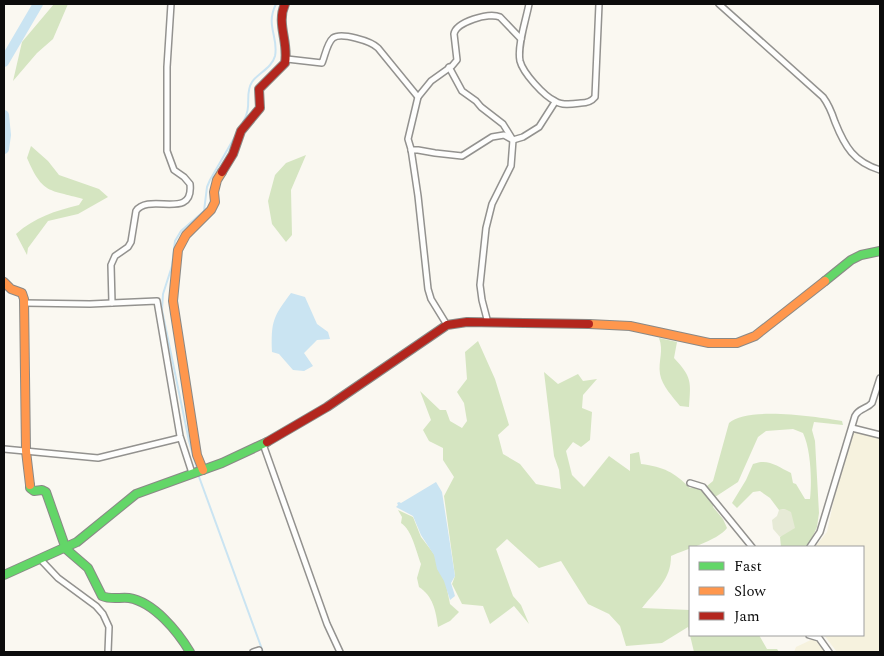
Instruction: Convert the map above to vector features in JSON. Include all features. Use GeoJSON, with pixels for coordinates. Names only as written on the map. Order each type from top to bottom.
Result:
{"type":"FeatureCollection","features":[{"type":"Feature","properties":{"kind":"street"},"geometry":{"type":"LineString","coordinates":[[112,303],[111,265],[115,256],[128,247],[131,242],[138,208],[149,204],[183,203],[189,197],[190,184],[188,180],[174,170],[167,152],[167,67],[171,4]]}},
{"type":"Feature","properties":{"kind":"street"},"geometry":{"type":"LineString","coordinates":[[203,470],[197,455],[173,301],[178,250],[186,235],[212,210],[215,202],[214,192],[217,180],[233,154],[241,132],[260,108],[259,89],[265,81],[283,67],[287,59],[280,19],[285,4]]}},
{"type":"Feature","properties":{"kind":"street"},"geometry":{"type":"LineString","coordinates":[[529,4],[519,58],[525,73],[555,102],[574,104],[587,103],[594,99],[599,4]]}},
{"type":"Feature","properties":{"kind":"street"},"geometry":{"type":"LineString","coordinates":[[719,4],[823,97],[828,103],[844,142],[853,155],[863,163],[880,170]]}},
{"type":"Feature","properties":{"kind":"street"},"geometry":{"type":"LineString","coordinates":[[447,325],[431,299],[428,288],[422,222],[408,139],[418,97],[431,80],[457,60],[454,31],[461,24],[488,15],[496,15],[521,39]]}},
{"type":"Feature","properties":{"kind":"street"},"geometry":{"type":"LineString","coordinates":[[287,59],[322,63],[330,41],[336,37],[343,36],[374,44],[418,97]]}},
{"type":"Feature","properties":{"kind":"street"},"geometry":{"type":"LineString","coordinates":[[449,67],[465,94],[476,100],[481,107],[503,124],[513,140],[511,166],[492,204],[486,228],[480,286],[488,322]]}},
{"type":"Feature","properties":{"kind":"street"},"geometry":{"type":"LineString","coordinates":[[411,150],[462,156],[492,137],[504,135],[513,140],[523,137],[536,130],[555,102]]}},
{"type":"Feature","properties":{"kind":"street"},"geometry":{"type":"LineString","coordinates":[[4,575],[66,549],[89,534],[136,494],[203,470],[264,444],[327,407],[447,325],[467,322],[488,322],[623,325],[648,328],[714,344],[733,344],[755,336],[852,260],[861,255],[880,251]]}},
{"type":"Feature","properties":{"kind":"street"},"geometry":{"type":"LineString","coordinates":[[4,282],[11,289],[23,295],[26,450],[30,488],[34,491],[44,491],[47,494],[66,549],[88,568],[102,596],[107,598],[129,598],[145,603],[170,625],[183,640],[190,652]]}},
{"type":"Feature","properties":{"kind":"street"},"geometry":{"type":"LineString","coordinates":[[24,303],[112,303],[155,300],[158,303],[180,438],[192,473]]}},
{"type":"Feature","properties":{"kind":"street"},"geometry":{"type":"LineString","coordinates":[[811,546],[820,532],[857,413],[872,403],[880,378]]}},
{"type":"Feature","properties":{"kind":"street"},"geometry":{"type":"LineString","coordinates":[[852,428],[880,435]]}},
{"type":"Feature","properties":{"kind":"street"},"geometry":{"type":"LineString","coordinates":[[4,449],[98,458],[180,438]]}},
{"type":"Feature","properties":{"kind":"street"},"geometry":{"type":"LineString","coordinates":[[264,444],[327,624],[340,652]]}},
{"type":"Feature","properties":{"kind":"street"},"geometry":{"type":"LineString","coordinates":[[690,483],[703,487],[751,546]]}},
{"type":"Feature","properties":{"kind":"street"},"geometry":{"type":"LineString","coordinates":[[40,560],[58,578],[103,614],[109,627],[108,652]]}},
{"type":"Feature","properties":{"kind":"street"},"geometry":{"type":"LineString","coordinates":[[812,636],[819,638],[829,652]]}},
{"type":"Feature","properties":{"kind":"shaded area"},"geometry":{"type":"Polygon","coordinates":[[[856,431],[880,438],[880,651],[876,652],[837,652],[825,636],[864,636],[864,546],[816,546],[827,532],[836,490],[853,434],[856,431]]]}},
{"type":"Feature","properties":{"kind":"shaded area"},"geometry":{"type":"Polygon","coordinates":[[[815,638],[825,652],[794,652],[796,647],[815,638]]]}},
{"type":"Feature","properties":{"kind":"green space"},"geometry":{"type":"Polygon","coordinates":[[[54,4],[68,4],[53,39],[37,53],[13,81],[22,42],[54,4]]]}},
{"type":"Feature","properties":{"kind":"green space"},"geometry":{"type":"Polygon","coordinates":[[[31,146],[48,161],[59,175],[99,189],[108,197],[78,214],[48,221],[28,248],[27,255],[16,234],[30,223],[46,215],[79,205],[83,199],[48,189],[43,185],[27,158],[31,146]]]}},
{"type":"Feature","properties":{"kind":"green space"},"geometry":{"type":"Polygon","coordinates":[[[306,155],[291,190],[292,235],[286,242],[272,224],[268,201],[275,175],[286,163],[306,155]]]}},
{"type":"Feature","properties":{"kind":"green space"},"geometry":{"type":"Polygon","coordinates":[[[659,338],[677,342],[674,358],[684,370],[689,380],[689,407],[680,406],[663,383],[660,374],[661,347],[659,338]]]}},
{"type":"Feature","properties":{"kind":"green space"},"geometry":{"type":"Polygon","coordinates":[[[478,341],[495,379],[509,425],[498,435],[503,454],[520,464],[536,484],[561,489],[559,470],[554,456],[544,372],[558,384],[578,374],[583,381],[597,379],[583,395],[582,408],[592,412],[590,440],[581,447],[573,442],[566,451],[572,475],[584,487],[609,456],[630,471],[630,454],[639,452],[641,464],[668,471],[690,488],[707,486],[713,481],[729,423],[738,418],[751,415],[783,414],[842,421],[843,425],[814,422],[812,430],[815,441],[819,513],[817,527],[808,546],[781,546],[780,537],[783,534],[785,509],[779,510],[770,498],[760,491],[753,492],[737,508],[732,503],[753,464],[758,462],[768,462],[791,473],[793,483],[796,484],[805,499],[810,499],[810,466],[808,448],[803,433],[793,429],[766,431],[758,437],[738,482],[715,497],[713,507],[723,519],[727,528],[709,541],[696,546],[689,546],[689,549],[671,556],[666,578],[642,608],[689,610],[689,631],[688,627],[662,643],[626,646],[620,626],[609,614],[588,604],[561,561],[539,568],[507,539],[496,549],[513,596],[521,605],[529,624],[514,606],[490,624],[483,606],[462,604],[452,584],[455,576],[444,496],[454,477],[443,460],[443,448],[429,441],[423,430],[431,420],[420,391],[440,410],[446,410],[450,421],[462,428],[467,421],[464,403],[457,392],[467,379],[465,352],[478,341]]]}},
{"type":"Feature","properties":{"kind":"green space"},"geometry":{"type":"Polygon","coordinates":[[[785,509],[791,512],[795,528],[780,537],[773,529],[772,520],[777,516],[779,510],[785,509]]]}},
{"type":"Feature","properties":{"kind":"green space"},"geometry":{"type":"Polygon","coordinates":[[[398,510],[413,517],[421,537],[434,554],[446,584],[450,604],[459,612],[450,621],[438,627],[431,599],[419,587],[417,578],[421,564],[411,536],[401,523],[402,517],[398,510]]]}},
{"type":"Feature","properties":{"kind":"green space"},"geometry":{"type":"Polygon","coordinates":[[[690,636],[760,636],[767,649],[777,649],[779,652],[694,652],[690,636]]]}},
{"type":"Feature","properties":{"kind":"water"},"geometry":{"type":"Polygon","coordinates":[[[291,293],[305,297],[317,324],[328,332],[330,339],[317,340],[304,353],[313,366],[304,371],[293,370],[279,354],[272,352],[274,320],[291,293]]]}},
{"type":"Feature","properties":{"kind":"water"},"geometry":{"type":"Polygon","coordinates":[[[436,482],[442,492],[455,576],[451,583],[455,596],[450,600],[444,581],[437,569],[434,555],[421,535],[413,516],[396,507],[397,503],[401,503],[436,482]]]}},
{"type":"Feature","properties":{"kind":"waterway"},"geometry":{"type":"LineString","coordinates":[[4,62],[38,4]]}},
{"type":"Feature","properties":{"kind":"waterway"},"geometry":{"type":"LineString","coordinates":[[243,122],[248,111],[249,91],[252,82],[271,64],[275,56],[276,49],[272,19],[276,4]]}},
{"type":"Feature","properties":{"kind":"waterway"},"geometry":{"type":"LineString","coordinates":[[4,115],[6,135],[4,149]]}},
{"type":"Feature","properties":{"kind":"waterway"},"geometry":{"type":"LineString","coordinates":[[197,469],[189,441],[162,310],[163,294],[172,266],[175,241],[181,231],[204,211],[207,187],[237,133]]}},
{"type":"Feature","properties":{"kind":"waterway"},"geometry":{"type":"LineString","coordinates":[[198,474],[263,652]]}},
{"type":"Feature","properties":{"kind":"traffic: fast"},"geometry":{"type":"LineString","coordinates":[[825,281],[851,260],[861,255],[880,251]]}},
{"type":"Feature","properties":{"kind":"traffic: fast"},"geometry":{"type":"LineString","coordinates":[[4,575],[77,542],[136,494],[222,463],[267,442]]}},
{"type":"Feature","properties":{"kind":"traffic: fast"},"geometry":{"type":"LineString","coordinates":[[30,485],[30,488],[34,491],[42,490],[46,492],[66,549],[88,568],[102,596],[129,598],[147,605],[172,627],[190,652]]}},
{"type":"Feature","properties":{"kind":"traffic: slow"},"geometry":{"type":"LineString","coordinates":[[203,470],[197,455],[173,301],[178,250],[186,235],[211,210],[215,202],[214,192],[217,180],[222,172]]}},
{"type":"Feature","properties":{"kind":"traffic: slow"},"geometry":{"type":"LineString","coordinates":[[589,324],[630,326],[709,343],[737,343],[755,336],[825,281]]}},
{"type":"Feature","properties":{"kind":"traffic: slow"},"geometry":{"type":"LineString","coordinates":[[4,282],[11,289],[22,293],[24,299],[26,451],[30,485]]}},
{"type":"Feature","properties":{"kind":"traffic: jam"},"geometry":{"type":"LineString","coordinates":[[222,172],[233,154],[241,131],[260,108],[259,89],[285,63],[286,55],[282,26],[285,4]]}},
{"type":"Feature","properties":{"kind":"traffic: jam"},"geometry":{"type":"LineString","coordinates":[[267,442],[327,407],[447,325],[467,322],[589,324]]}}]}
